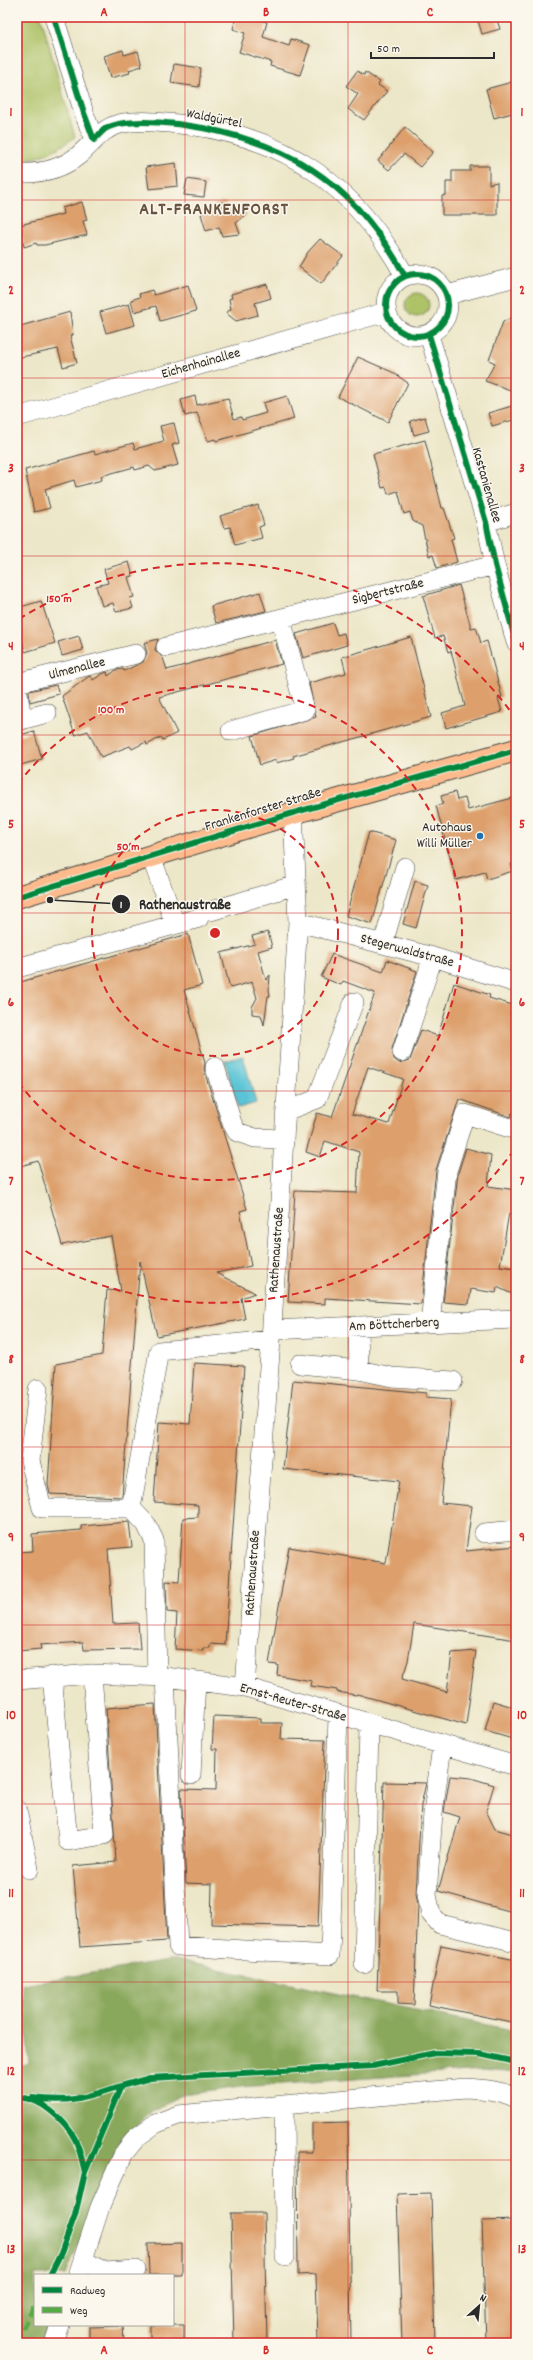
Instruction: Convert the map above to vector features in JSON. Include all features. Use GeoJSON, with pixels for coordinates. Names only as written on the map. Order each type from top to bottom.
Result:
{"type":"FeatureCollection","features":[{"type":"Feature","properties":{"kind":"main road","name":"Frankenforster Straße"},"geometry":{"type":"LineString","coordinates":[[17,897],[293,813],[516,750]]}},
{"type":"Feature","properties":{"kind":"street"},"geometry":{"type":"LineString","coordinates":[[54,17],[94,140]]}},
{"type":"Feature","properties":{"kind":"street","name":"Waldgürtel"},"geometry":{"type":"LineString","coordinates":[[17,174],[31,174],[61,167],[79,155],[105,129],[120,124],[161,122],[211,128],[260,142],[297,160],[330,182],[360,210],[388,245],[405,276]]}},
{"type":"Feature","properties":{"kind":"street"},"geometry":{"type":"LineString","coordinates":[[416,274],[427,275],[437,281],[447,295],[446,316],[439,328],[429,335],[414,336],[401,332],[392,324],[386,312],[386,301],[389,290],[396,281],[405,276],[416,274]]}},
{"type":"Feature","properties":{"kind":"street"},"geometry":{"type":"LineString","coordinates":[[447,295],[516,277]]}},
{"type":"Feature","properties":{"kind":"street","name":"Eichenhainallee"},"geometry":{"type":"LineString","coordinates":[[17,417],[386,312]]}},
{"type":"Feature","properties":{"kind":"street","name":"Kastanienallee"},"geometry":{"type":"LineString","coordinates":[[429,335],[486,522],[494,565],[516,642]]}},
{"type":"Feature","properties":{"kind":"street"},"geometry":{"type":"LineString","coordinates":[[486,522],[516,513]]}},
{"type":"Feature","properties":{"kind":"street","name":"Sigbertstraße"},"geometry":{"type":"LineString","coordinates":[[166,647],[494,565]]}},
{"type":"Feature","properties":{"kind":"street"},"geometry":{"type":"LineString","coordinates":[[231,732],[305,710],[281,619]]}},
{"type":"Feature","properties":{"kind":"street","name":"Ulmenallee"},"geometry":{"type":"LineString","coordinates":[[17,683],[136,654]]}},
{"type":"Feature","properties":{"kind":"street"},"geometry":{"type":"LineString","coordinates":[[17,687],[20,720],[47,713]]}},
{"type":"Feature","properties":{"kind":"street","name":"Rathenaustraße"},"geometry":{"type":"LineString","coordinates":[[245,1687],[271,1335],[298,922],[293,813]]}},
{"type":"Feature","properties":{"kind":"street"},"geometry":{"type":"LineString","coordinates":[[151,856],[175,924]]}},
{"type":"Feature","properties":{"kind":"street"},"geometry":{"type":"LineString","coordinates":[[383,944],[405,867]]}},
{"type":"Feature","properties":{"kind":"street"},"geometry":{"type":"LineString","coordinates":[[17,968],[175,924],[296,884]]}},
{"type":"Feature","properties":{"kind":"street","name":"Stegerwaldstraße"},"geometry":{"type":"LineString","coordinates":[[298,922],[433,957],[516,983]]}},
{"type":"Feature","properties":{"kind":"street"},"geometry":{"type":"LineString","coordinates":[[402,1052],[433,957]]}},
{"type":"Feature","properties":{"kind":"street"},"geometry":{"type":"LineString","coordinates":[[286,1111],[317,1099],[354,1002]]}},
{"type":"Feature","properties":{"kind":"street"},"geometry":{"type":"LineString","coordinates":[[215,1067],[232,1123],[237,1132],[255,1138],[284,1139]]}},
{"type":"Feature","properties":{"kind":"street"},"geometry":{"type":"LineString","coordinates":[[430,1323],[447,1171],[465,1114],[516,1130]]}},
{"type":"Feature","properties":{"kind":"street","name":"Am Böttcherberg"},"geometry":{"type":"LineString","coordinates":[[131,1508],[159,1351],[271,1335],[358,1326],[516,1319]]}},
{"type":"Feature","properties":{"kind":"street"},"geometry":{"type":"LineString","coordinates":[[358,1326],[359,1370]]}},
{"type":"Feature","properties":{"kind":"street"},"geometry":{"type":"LineString","coordinates":[[300,1364],[359,1370],[392,1377],[453,1381]]}},
{"type":"Feature","properties":{"kind":"street"},"geometry":{"type":"LineString","coordinates":[[38,1389],[30,1461],[42,1508],[131,1508],[146,1524],[154,1540],[178,1946],[330,1955],[338,1716]]}},
{"type":"Feature","properties":{"kind":"street"},"geometry":{"type":"LineString","coordinates":[[484,1533],[516,1530]]}},
{"type":"Feature","properties":{"kind":"street"},"geometry":{"type":"LineString","coordinates":[[52,1676],[68,1841],[104,1836],[92,1674]]}},
{"type":"Feature","properties":{"kind":"street","name":"Ernst-Reuter-Straße"},"geometry":{"type":"LineString","coordinates":[[17,1680],[92,1674],[161,1677],[245,1687],[338,1716],[516,1766]]}},
{"type":"Feature","properties":{"kind":"street"},"geometry":{"type":"LineString","coordinates":[[191,1775],[196,1681]]}},
{"type":"Feature","properties":{"kind":"street"},"geometry":{"type":"LineString","coordinates":[[364,1964],[369,1724]]}},
{"type":"Feature","properties":{"kind":"street"},"geometry":{"type":"LineString","coordinates":[[442,1746],[433,1813],[427,1895],[431,1914],[440,1924],[516,1942]]}},
{"type":"Feature","properties":{"kind":"street"},"geometry":{"type":"LineString","coordinates":[[17,1810],[29,1869]]}},
{"type":"Feature","properties":{"kind":"street"},"geometry":{"type":"LineString","coordinates":[[136,2270],[105,2273],[80,2268],[100,2207],[124,2153],[137,2137],[155,2124],[178,2115],[465,2088],[488,2089],[505,2092],[516,2098]]}},
{"type":"Feature","properties":{"kind":"street"},"geometry":{"type":"LineString","coordinates":[[284,2105],[285,2257]]}},
{"type":"Feature","properties":{"kind":"street"},"geometry":{"type":"LineString","coordinates":[[54,2343],[60,2326]]}},
{"type":"Feature","properties":{"kind":"green space"},"geometry":{"type":"Polygon","coordinates":[[[17,17],[41,17],[75,137],[48,153],[17,161],[17,17]]]}},
{"type":"Feature","properties":{"kind":"green space"},"geometry":{"type":"Polygon","coordinates":[[[417,293],[426,296],[429,305],[426,314],[417,317],[408,314],[405,305],[408,296],[417,293]]]}},
{"type":"Feature","properties":{"kind":"green space"},"geometry":{"type":"Polygon","coordinates":[[[175,1960],[516,2031],[516,2073],[483,2070],[240,2087],[183,2095],[152,2111],[121,2139],[66,2274],[34,2274],[34,2326],[48,2326],[42,2343],[17,2343],[17,2067],[29,2063],[22,1984],[175,1960]]]}},
{"type":"Feature","properties":{"kind":"water"},"geometry":{"type":"Polygon","coordinates":[[[243,1056],[256,1103],[238,1108],[225,1061],[243,1056]]]}},
{"type":"Feature","properties":{"kind":"building"},"geometry":{"type":"Polygon","coordinates":[[[236,17],[251,17],[267,22],[263,37],[289,46],[291,39],[310,45],[300,75],[270,66],[271,62],[239,52],[245,33],[233,29],[236,17]]]}},
{"type":"Feature","properties":{"kind":"building"},"geometry":{"type":"Polygon","coordinates":[[[477,17],[496,17],[500,29],[482,34],[477,17]]]}},
{"type":"Feature","properties":{"kind":"building"},"geometry":{"type":"Polygon","coordinates":[[[123,50],[124,55],[138,51],[142,66],[129,70],[130,73],[110,78],[104,56],[123,50]]]}},
{"type":"Feature","properties":{"kind":"building"},"geometry":{"type":"Polygon","coordinates":[[[174,64],[201,68],[199,87],[171,83],[174,64]]]}},
{"type":"Feature","properties":{"kind":"building"},"geometry":{"type":"Polygon","coordinates":[[[357,71],[364,75],[365,72],[380,82],[378,85],[387,91],[364,120],[348,109],[358,94],[346,86],[357,71]]]}},
{"type":"Feature","properties":{"kind":"building"},"geometry":{"type":"Polygon","coordinates":[[[516,81],[516,112],[494,118],[486,89],[516,81]]]}},
{"type":"Feature","properties":{"kind":"building"},"geometry":{"type":"Polygon","coordinates":[[[405,127],[433,152],[420,167],[404,154],[389,170],[378,161],[405,127]]]}},
{"type":"Feature","properties":{"kind":"building"},"geometry":{"type":"Polygon","coordinates":[[[176,163],[178,186],[149,189],[146,167],[176,163]]]}},
{"type":"Feature","properties":{"kind":"building"},"geometry":{"type":"Polygon","coordinates":[[[470,166],[489,166],[489,184],[497,182],[497,215],[442,215],[442,196],[446,195],[446,182],[452,182],[452,171],[470,171],[470,166]]]}},
{"type":"Feature","properties":{"kind":"building"},"geometry":{"type":"Polygon","coordinates":[[[187,179],[206,182],[204,197],[184,195],[187,179]]]}},
{"type":"Feature","properties":{"kind":"building"},"geometry":{"type":"Polygon","coordinates":[[[82,202],[87,220],[83,221],[87,235],[45,245],[37,245],[36,243],[24,247],[20,225],[63,214],[62,208],[82,202]]]}},
{"type":"Feature","properties":{"kind":"building"},"geometry":{"type":"Polygon","coordinates":[[[225,202],[229,212],[247,214],[236,223],[240,234],[222,236],[219,227],[206,231],[201,214],[219,203],[225,202]]]}},
{"type":"Feature","properties":{"kind":"building"},"geometry":{"type":"Polygon","coordinates":[[[320,239],[343,256],[321,284],[299,267],[308,252],[320,239]]]}},
{"type":"Feature","properties":{"kind":"building"},"geometry":{"type":"Polygon","coordinates":[[[267,284],[271,298],[255,303],[258,315],[236,321],[226,313],[231,309],[229,299],[232,298],[231,294],[267,284]]]}},
{"type":"Feature","properties":{"kind":"building"},"geometry":{"type":"Polygon","coordinates":[[[188,285],[196,311],[160,321],[156,306],[134,312],[131,300],[140,297],[139,294],[152,290],[154,295],[188,285]]]}},
{"type":"Feature","properties":{"kind":"building"},"geometry":{"type":"Polygon","coordinates":[[[129,304],[135,325],[106,333],[100,312],[129,304]]]}},
{"type":"Feature","properties":{"kind":"building"},"geometry":{"type":"Polygon","coordinates":[[[70,312],[73,335],[70,336],[77,363],[63,367],[58,349],[17,358],[17,327],[70,312]]]}},
{"type":"Feature","properties":{"kind":"building"},"geometry":{"type":"Polygon","coordinates":[[[516,315],[516,392],[485,381],[495,363],[489,360],[503,322],[516,315]]]}},
{"type":"Feature","properties":{"kind":"building"},"geometry":{"type":"Polygon","coordinates":[[[358,357],[392,372],[408,383],[388,422],[338,397],[358,357]]]}},
{"type":"Feature","properties":{"kind":"building"},"geometry":{"type":"Polygon","coordinates":[[[195,396],[197,405],[228,398],[234,419],[241,417],[242,420],[266,413],[263,403],[287,396],[294,419],[216,441],[215,439],[208,441],[197,413],[185,416],[181,400],[195,396]]]}},
{"type":"Feature","properties":{"kind":"building"},"geometry":{"type":"Polygon","coordinates":[[[512,406],[513,420],[492,426],[488,413],[512,406]]]}},
{"type":"Feature","properties":{"kind":"building"},"geometry":{"type":"Polygon","coordinates":[[[425,417],[429,431],[414,435],[410,421],[425,417]]]}},
{"type":"Feature","properties":{"kind":"building"},"geometry":{"type":"Polygon","coordinates":[[[174,423],[179,443],[172,445],[178,465],[155,471],[149,466],[135,470],[134,467],[101,476],[102,480],[76,487],[74,480],[45,489],[50,508],[34,512],[25,470],[94,451],[95,454],[133,443],[135,449],[164,441],[160,426],[174,423]]]}},
{"type":"Feature","properties":{"kind":"building"},"geometry":{"type":"Polygon","coordinates":[[[425,440],[442,508],[444,508],[454,538],[451,539],[457,562],[437,568],[433,555],[429,556],[422,526],[413,521],[410,512],[404,514],[398,491],[388,494],[386,487],[382,488],[373,454],[425,440]]]}},
{"type":"Feature","properties":{"kind":"building"},"geometry":{"type":"Polygon","coordinates":[[[258,505],[264,525],[259,527],[262,538],[235,545],[230,527],[224,528],[220,516],[258,505]]]}},
{"type":"Feature","properties":{"kind":"building"},"geometry":{"type":"Polygon","coordinates":[[[129,562],[133,576],[128,577],[134,597],[130,598],[133,608],[116,612],[113,603],[102,606],[96,586],[108,583],[104,569],[129,562]]]}},
{"type":"Feature","properties":{"kind":"building"},"geometry":{"type":"Polygon","coordinates":[[[459,585],[471,628],[476,627],[481,643],[487,641],[502,697],[498,698],[502,712],[446,728],[442,713],[465,706],[451,651],[448,652],[443,636],[435,638],[423,596],[459,585]]]}},
{"type":"Feature","properties":{"kind":"building"},"geometry":{"type":"Polygon","coordinates":[[[260,592],[266,611],[216,623],[211,606],[260,592]]]}},
{"type":"Feature","properties":{"kind":"building"},"geometry":{"type":"Polygon","coordinates":[[[41,601],[55,643],[25,652],[22,638],[17,640],[17,608],[41,601]]]}},
{"type":"Feature","properties":{"kind":"building"},"geometry":{"type":"Polygon","coordinates":[[[333,623],[337,635],[344,633],[347,645],[303,658],[296,634],[333,623]]]}},
{"type":"Feature","properties":{"kind":"building"},"geometry":{"type":"Polygon","coordinates":[[[79,636],[83,650],[62,656],[58,642],[79,636]]]}},
{"type":"Feature","properties":{"kind":"building"},"geometry":{"type":"Polygon","coordinates":[[[411,637],[431,717],[293,756],[294,758],[276,763],[276,760],[260,765],[252,736],[316,717],[309,683],[346,673],[342,657],[411,637]]]}},
{"type":"Feature","properties":{"kind":"building"},"geometry":{"type":"Polygon","coordinates":[[[158,639],[155,650],[163,658],[167,670],[275,640],[282,664],[159,697],[177,733],[163,740],[161,737],[147,745],[146,742],[132,749],[130,746],[101,757],[88,731],[75,735],[62,696],[88,677],[91,676],[93,680],[107,672],[108,676],[116,670],[123,669],[124,671],[143,662],[147,653],[144,643],[158,639]]]}},
{"type":"Feature","properties":{"kind":"building"},"geometry":{"type":"Polygon","coordinates":[[[56,685],[59,694],[30,702],[29,691],[56,685]]]}},
{"type":"Feature","properties":{"kind":"building"},"geometry":{"type":"Polygon","coordinates":[[[34,731],[42,759],[17,766],[17,736],[34,731]]]}},
{"type":"Feature","properties":{"kind":"building","name":"Autohaus Willi Müller"},"geometry":{"type":"Polygon","coordinates":[[[455,792],[457,800],[465,798],[468,810],[516,797],[516,863],[511,864],[513,871],[487,879],[485,872],[456,880],[436,806],[443,804],[441,796],[455,792]]]}},
{"type":"Feature","properties":{"kind":"building"},"geometry":{"type":"Polygon","coordinates":[[[369,832],[396,840],[372,924],[346,916],[369,832]]]}},
{"type":"Feature","properties":{"kind":"building"},"geometry":{"type":"Polygon","coordinates":[[[415,881],[428,885],[416,928],[403,924],[415,881]]]}},
{"type":"Feature","properties":{"kind":"building"},"geometry":{"type":"Polygon","coordinates":[[[268,932],[272,947],[258,951],[266,980],[270,975],[270,996],[268,996],[264,1025],[261,1015],[252,1014],[252,1007],[257,998],[252,982],[230,988],[221,953],[255,944],[252,936],[268,932]]]}},
{"type":"Feature","properties":{"kind":"building"},"geometry":{"type":"Polygon","coordinates":[[[188,934],[202,985],[184,990],[205,1063],[204,1070],[247,1209],[240,1211],[251,1266],[216,1273],[255,1293],[241,1298],[245,1319],[157,1336],[140,1261],[122,1497],[50,1494],[48,1485],[56,1364],[102,1355],[107,1290],[121,1291],[111,1236],[62,1245],[38,1161],[17,1167],[17,983],[188,934]]]}},
{"type":"Feature","properties":{"kind":"building"},"geometry":{"type":"Polygon","coordinates":[[[332,954],[383,972],[387,960],[417,971],[392,1049],[394,1059],[399,1063],[410,1060],[421,1030],[438,1036],[454,983],[490,995],[489,998],[516,1006],[516,1115],[512,1113],[511,1117],[459,1099],[436,1170],[421,1304],[325,1298],[325,1304],[288,1302],[295,1191],[357,1193],[359,1152],[325,1141],[320,1157],[306,1152],[317,1113],[332,1117],[375,993],[343,981],[341,985],[321,977],[332,954]],[[368,1067],[352,1114],[389,1124],[403,1079],[368,1067]]]}},
{"type":"Feature","properties":{"kind":"building"},"geometry":{"type":"Polygon","coordinates":[[[466,1148],[491,1155],[488,1186],[516,1190],[516,1214],[509,1213],[500,1266],[516,1268],[516,1296],[497,1287],[496,1293],[471,1289],[469,1304],[443,1302],[458,1173],[466,1148]]]}},
{"type":"Feature","properties":{"kind":"building"},"geometry":{"type":"Polygon","coordinates":[[[194,1363],[244,1366],[225,1645],[210,1644],[210,1648],[203,1648],[203,1651],[175,1649],[177,1613],[167,1612],[166,1581],[179,1582],[183,1518],[198,1517],[198,1505],[154,1502],[159,1422],[190,1424],[194,1363]]]}},
{"type":"Feature","properties":{"kind":"building"},"geometry":{"type":"Polygon","coordinates":[[[293,1380],[426,1393],[426,1397],[451,1399],[441,1503],[472,1506],[466,1551],[516,1546],[516,1640],[414,1624],[408,1661],[402,1679],[447,1692],[452,1653],[476,1651],[466,1725],[357,1694],[337,1692],[337,1690],[311,1686],[312,1681],[277,1675],[278,1665],[269,1664],[289,1547],[386,1563],[399,1481],[283,1469],[293,1380]]]}},
{"type":"Feature","properties":{"kind":"building"},"geometry":{"type":"Polygon","coordinates":[[[129,1522],[132,1547],[108,1549],[113,1624],[138,1623],[140,1649],[84,1650],[83,1642],[40,1645],[41,1649],[17,1651],[17,1552],[33,1551],[32,1534],[81,1530],[81,1526],[129,1522]]]}},
{"type":"Feature","properties":{"kind":"building"},"geometry":{"type":"Polygon","coordinates":[[[493,1701],[516,1708],[516,1740],[485,1731],[493,1701]]]}},
{"type":"Feature","properties":{"kind":"building"},"geometry":{"type":"Polygon","coordinates":[[[155,1704],[167,1941],[80,1947],[73,1866],[116,1862],[106,1708],[155,1704]]]}},
{"type":"Feature","properties":{"kind":"building"},"geometry":{"type":"Polygon","coordinates":[[[214,1716],[261,1718],[261,1723],[282,1723],[281,1739],[325,1740],[318,1927],[211,1924],[212,1884],[186,1883],[181,1789],[216,1790],[217,1749],[212,1749],[214,1716]]]}},
{"type":"Feature","properties":{"kind":"building"},"geometry":{"type":"Polygon","coordinates":[[[450,1776],[471,1778],[494,1785],[486,1811],[495,1829],[516,1835],[516,1913],[438,1891],[460,1817],[444,1812],[450,1776]]]}},
{"type":"Feature","properties":{"kind":"building"},"geometry":{"type":"Polygon","coordinates":[[[384,1782],[426,1783],[421,1805],[416,1894],[418,1904],[414,2005],[398,2004],[398,1991],[377,1991],[384,1782]]]}},
{"type":"Feature","properties":{"kind":"building"},"geometry":{"type":"Polygon","coordinates":[[[441,1945],[516,1960],[516,2023],[429,2005],[441,1945]]]}},
{"type":"Feature","properties":{"kind":"building"},"geometry":{"type":"Polygon","coordinates":[[[348,2122],[351,2343],[318,2343],[316,2274],[298,2275],[297,2152],[312,2152],[312,2123],[348,2122]]]}},
{"type":"Feature","properties":{"kind":"building"},"geometry":{"type":"Polygon","coordinates":[[[431,2193],[435,2343],[402,2343],[397,2194],[431,2193]]]}},
{"type":"Feature","properties":{"kind":"building"},"geometry":{"type":"Polygon","coordinates":[[[231,2213],[264,2213],[267,2343],[234,2343],[231,2213]]]}},
{"type":"Feature","properties":{"kind":"building"},"geometry":{"type":"Polygon","coordinates":[[[516,2220],[516,2343],[486,2343],[482,2221],[516,2220]]]}},
{"type":"Feature","properties":{"kind":"building"},"geometry":{"type":"Polygon","coordinates":[[[182,2243],[182,2275],[149,2274],[148,2244],[182,2243]]]}},
{"type":"Feature","properties":{"kind":"building"},"geometry":{"type":"Polygon","coordinates":[[[184,2325],[184,2343],[150,2343],[150,2326],[184,2325]]]}},
{"type":"Feature","properties":{"kind":"building"},"geometry":{"type":"Polygon","coordinates":[[[123,2326],[124,2343],[89,2343],[89,2327],[123,2326]]]}},
{"type":"Feature","properties":{"kind":"marked path"},"geometry":{"type":"LineString","coordinates":[[17,2343],[34,2306]]}},
{"type":"Feature","properties":{"kind":"cycle path"},"geometry":{"type":"LineString","coordinates":[[54,17],[94,140],[105,129],[130,122],[177,124],[215,131],[250,140],[282,153],[312,169],[338,189],[362,214],[385,242],[405,276]]}},
{"type":"Feature","properties":{"kind":"cycle path"},"geometry":{"type":"LineString","coordinates":[[411,274],[423,274],[439,283],[446,293],[448,305],[446,317],[439,327],[423,336],[411,336],[400,331],[391,322],[386,311],[386,299],[391,288],[400,279],[411,274]]}},
{"type":"Feature","properties":{"kind":"cycle path"},"geometry":{"type":"LineString","coordinates":[[429,335],[486,522],[495,565],[516,642]]}},
{"type":"Feature","properties":{"kind":"cycle path"},"geometry":{"type":"LineString","coordinates":[[17,897],[293,813],[516,750]]}},
{"type":"Feature","properties":{"kind":"cycle path"},"geometry":{"type":"LineString","coordinates":[[50,2274],[61,2253],[75,2215],[85,2172],[121,2086],[150,2078],[373,2066],[435,2053],[479,2054],[516,2062]]}},
{"type":"Feature","properties":{"kind":"cycle path"},"geometry":{"type":"LineString","coordinates":[[32,2098],[68,2100],[97,2094],[121,2086]]}},
{"type":"Feature","properties":{"kind":"cycle path"},"geometry":{"type":"LineString","coordinates":[[17,2098],[25,2098],[42,2105],[65,2124],[77,2143],[85,2172]]}},
{"type":"Feature","properties":{"kind":"place","name":"Autohaus Willi Müller"},"geometry":{"type":"Point","coordinates":[480,836]}},
{"type":"Feature","properties":{"kind":"place","name":"Rathenaustraße"},"geometry":{"type":"Point","coordinates":[50,900]}},
{"type":"Feature","properties":{"kind":"district","name":"ALT-FRANKENFORST"},"geometry":{"type":"Point","coordinates":[214,210]}}]}
